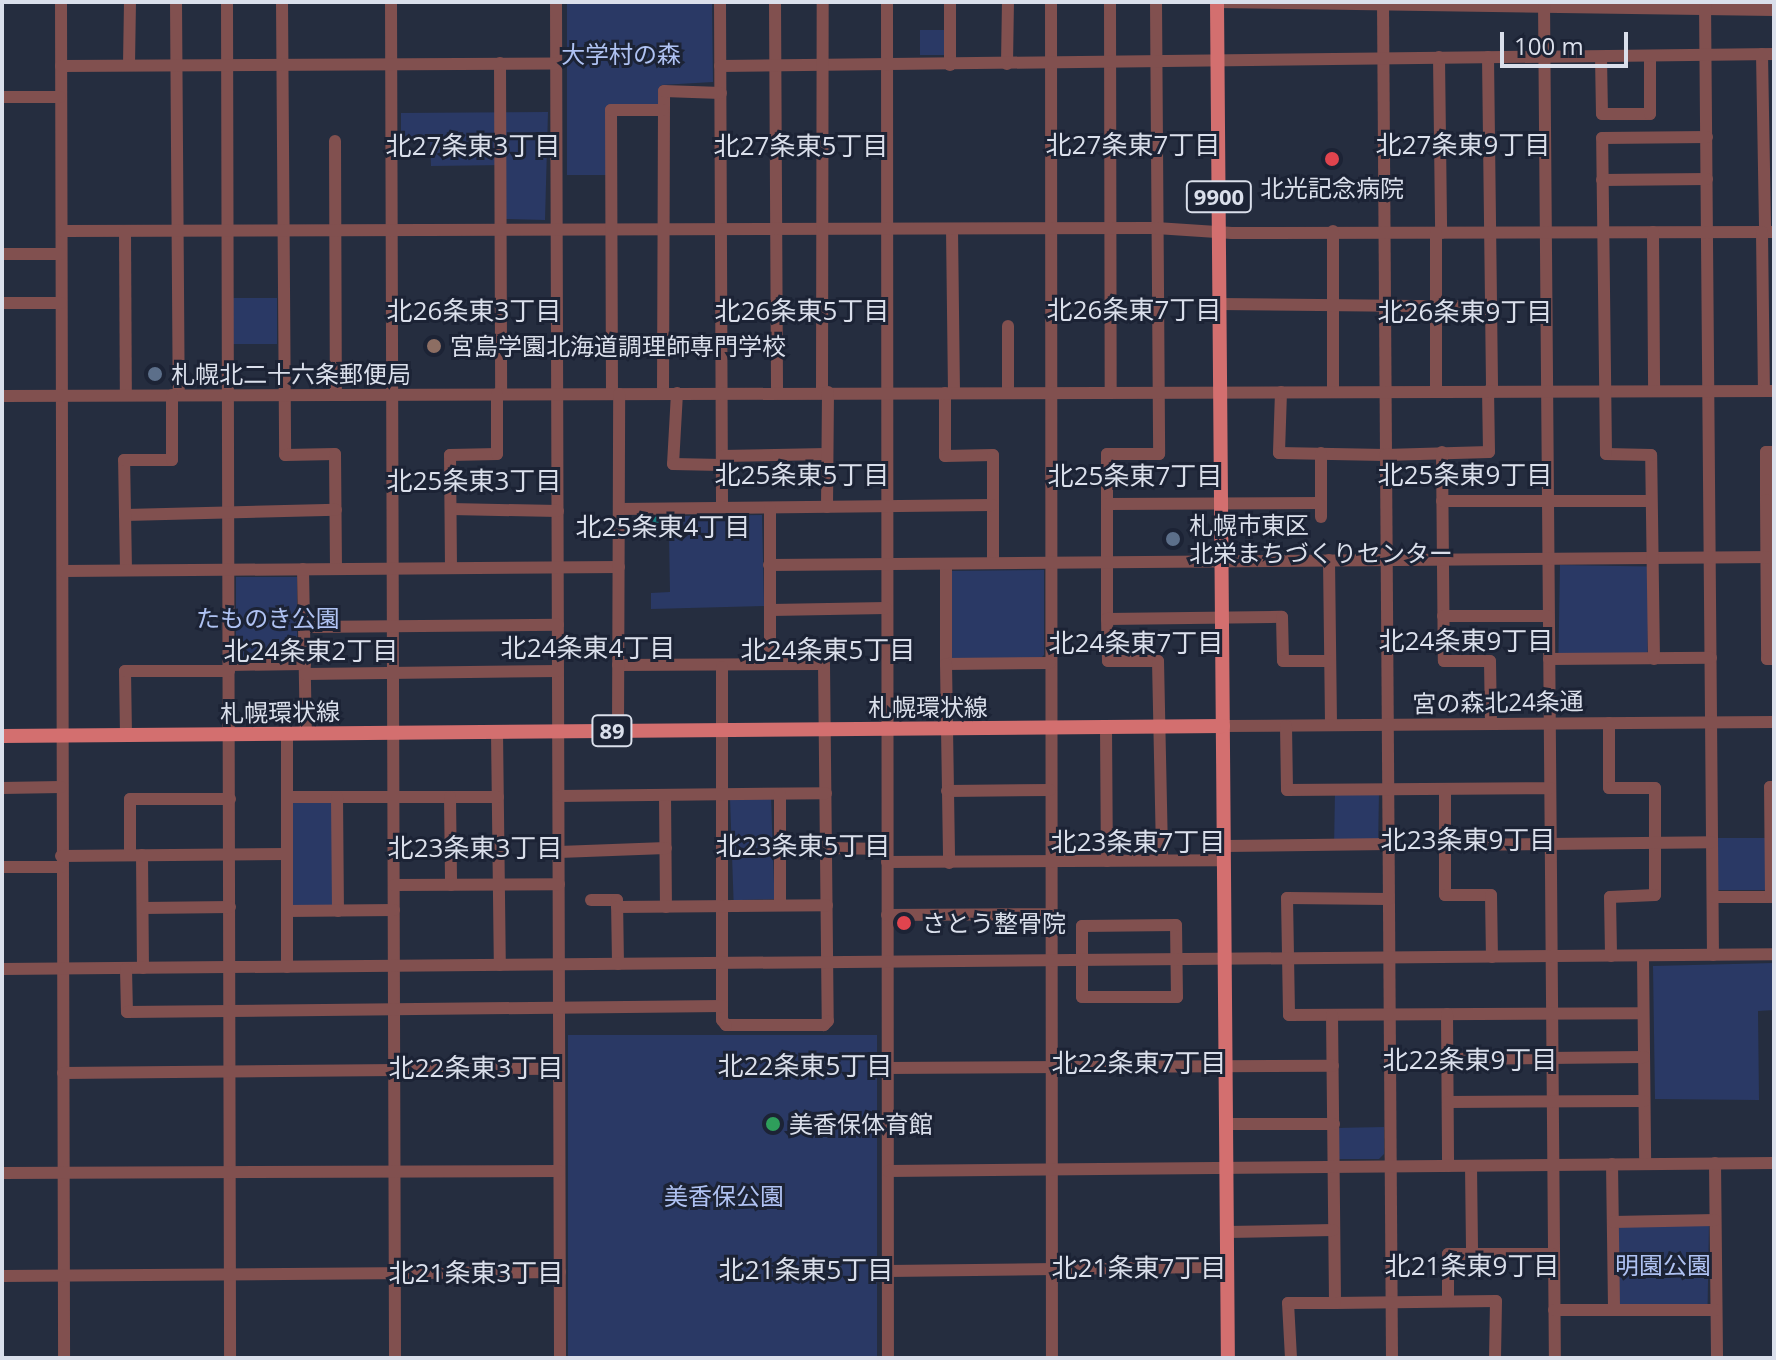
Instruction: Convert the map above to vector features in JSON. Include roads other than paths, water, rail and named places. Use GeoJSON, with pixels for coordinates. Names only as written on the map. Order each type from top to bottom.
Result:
{"type":"FeatureCollection","features":[{"type":"Feature","properties":{"kind":"main road","name":"9900"},"geometry":{"type":"LineString","coordinates":[[1217,2],[1223,726]]}},
{"type":"Feature","properties":{"kind":"main road","name":"札幌環状線"},"geometry":{"type":"LineString","coordinates":[[2,736],[1223,726]]}},
{"type":"Feature","properties":{"kind":"main road"},"geometry":{"type":"LineString","coordinates":[[1223,726],[1228,1358]]}},
{"type":"Feature","properties":{"kind":"street"},"geometry":{"type":"LineString","coordinates":[[61,2],[64,1358]]}},
{"type":"Feature","properties":{"kind":"street"},"geometry":{"type":"LineString","coordinates":[[129,65],[130,2]]}},
{"type":"Feature","properties":{"kind":"street"},"geometry":{"type":"LineString","coordinates":[[126,570],[124,460],[172,460],[177,231],[176,2]]}},
{"type":"Feature","properties":{"kind":"street"},"geometry":{"type":"LineString","coordinates":[[227,2],[230,1358]]}},
{"type":"Feature","properties":{"kind":"street"},"geometry":{"type":"LineString","coordinates":[[282,2],[285,455],[335,454],[336,569]]}},
{"type":"Feature","properties":{"kind":"street"},"geometry":{"type":"LineString","coordinates":[[391,2],[395,1358]]}},
{"type":"Feature","properties":{"kind":"street"},"geometry":{"type":"LineString","coordinates":[[556,2],[560,1358]]}},
{"type":"Feature","properties":{"kind":"street"},"geometry":{"type":"LineString","coordinates":[[720,2],[722,508]]}},
{"type":"Feature","properties":{"kind":"street"},"geometry":{"type":"LineString","coordinates":[[775,2],[777,392]]}},
{"type":"Feature","properties":{"kind":"street"},"geometry":{"type":"LineString","coordinates":[[823,2],[827,507]]}},
{"type":"Feature","properties":{"kind":"street"},"geometry":{"type":"LineString","coordinates":[[887,2],[888,1358]]}},
{"type":"Feature","properties":{"kind":"street"},"geometry":{"type":"LineString","coordinates":[[950,2],[950,65]]}},
{"type":"Feature","properties":{"kind":"street"},"geometry":{"type":"LineString","coordinates":[[1007,64],[1008,2]]}},
{"type":"Feature","properties":{"kind":"street"},"geometry":{"type":"LineString","coordinates":[[1051,2],[1052,1358]]}},
{"type":"Feature","properties":{"kind":"street"},"geometry":{"type":"LineString","coordinates":[[1110,2],[1111,393]]}},
{"type":"Feature","properties":{"kind":"street"},"geometry":{"type":"LineString","coordinates":[[1156,2],[1159,454],[1107,454],[1107,619],[1108,661],[1158,661],[1162,860]]}},
{"type":"Feature","properties":{"kind":"street"},"geometry":{"type":"LineString","coordinates":[[1217,2],[1705,6],[1774,10]]}},
{"type":"Feature","properties":{"kind":"street"},"geometry":{"type":"LineString","coordinates":[[1383,3],[1392,1358]]}},
{"type":"Feature","properties":{"kind":"street"},"geometry":{"type":"LineString","coordinates":[[1544,5],[1555,1358]]}},
{"type":"Feature","properties":{"kind":"street"},"geometry":{"type":"LineString","coordinates":[[1705,6],[1713,955]]}},
{"type":"Feature","properties":{"kind":"street"},"geometry":{"type":"LineString","coordinates":[[2,396],[1769,391],[1768,54],[1217,59],[1051,65],[720,66]]}},
{"type":"Feature","properties":{"kind":"street"},"geometry":{"type":"LineString","coordinates":[[1436,391],[1439,57]]}},
{"type":"Feature","properties":{"kind":"street"},"geometry":{"type":"LineString","coordinates":[[1281,392],[1279,453],[1385,455],[1489,452],[1488,57]]}},
{"type":"Feature","properties":{"kind":"street"},"geometry":{"type":"LineString","coordinates":[[1601,57],[1602,114],[1650,114],[1650,57]]}},
{"type":"Feature","properties":{"kind":"street"},"geometry":{"type":"LineString","coordinates":[[451,568],[450,455],[497,454],[500,63]]}},
{"type":"Feature","properties":{"kind":"street"},"geometry":{"type":"LineString","coordinates":[[61,66],[556,63]]}},
{"type":"Feature","properties":{"kind":"street"},"geometry":{"type":"LineString","coordinates":[[663,392],[664,91],[721,93]]}},
{"type":"Feature","properties":{"kind":"street"},"geometry":{"type":"LineString","coordinates":[[2,97],[60,97]]}},
{"type":"Feature","properties":{"kind":"street"},"geometry":{"type":"LineString","coordinates":[[618,731],[619,509],[611,110],[663,110]]}},
{"type":"Feature","properties":{"kind":"street"},"geometry":{"type":"LineString","coordinates":[[1654,659],[1651,455],[1606,454],[1602,138],[1707,137]]}},
{"type":"Feature","properties":{"kind":"street"},"geometry":{"type":"LineString","coordinates":[[335,141],[336,395]]}},
{"type":"Feature","properties":{"kind":"street"},"geometry":{"type":"LineString","coordinates":[[1602,180],[1707,179]]}},
{"type":"Feature","properties":{"kind":"street"},"geometry":{"type":"LineString","coordinates":[[62,231],[1156,228],[1384,233],[1767,232]]}},
{"type":"Feature","properties":{"kind":"street"},"geometry":{"type":"LineString","coordinates":[[952,229],[945,456],[993,455],[993,563]]}},
{"type":"Feature","properties":{"kind":"street"},"geometry":{"type":"LineString","coordinates":[[125,231],[126,395]]}},
{"type":"Feature","properties":{"kind":"street"},"geometry":{"type":"LineString","coordinates":[[1333,231],[1333,392]]}},
{"type":"Feature","properties":{"kind":"street"},"geometry":{"type":"LineString","coordinates":[[1653,232],[1654,391]]}},
{"type":"Feature","properties":{"kind":"street"},"geometry":{"type":"LineString","coordinates":[[2,254],[61,254]]}},
{"type":"Feature","properties":{"kind":"street"},"geometry":{"type":"LineString","coordinates":[[2,303],[61,303]]}},
{"type":"Feature","properties":{"kind":"street"},"geometry":{"type":"LineString","coordinates":[[1219,304],[1490,307]]}},
{"type":"Feature","properties":{"kind":"street"},"geometry":{"type":"LineString","coordinates":[[1008,326],[1008,393]]}},
{"type":"Feature","properties":{"kind":"street"},"geometry":{"type":"LineString","coordinates":[[677,393],[673,464],[826,454]]}},
{"type":"Feature","properties":{"kind":"street"},"geometry":{"type":"LineString","coordinates":[[1442,452],[1444,661],[1490,661],[1491,723]]}},
{"type":"Feature","properties":{"kind":"street"},"geometry":{"type":"LineString","coordinates":[[1774,452],[1766,452],[1770,500],[1767,659],[1774,659]]}},
{"type":"Feature","properties":{"kind":"street"},"geometry":{"type":"LineString","coordinates":[[1107,504],[1221,504],[1321,510],[1321,453]]}},
{"type":"Feature","properties":{"kind":"street"},"geometry":{"type":"LineString","coordinates":[[1442,501],[1651,501]]}},
{"type":"Feature","properties":{"kind":"street"},"geometry":{"type":"LineString","coordinates":[[619,509],[992,505]]}},
{"type":"Feature","properties":{"kind":"street"},"geometry":{"type":"LineString","coordinates":[[770,508],[770,664]]}},
{"type":"Feature","properties":{"kind":"street"},"geometry":{"type":"LineString","coordinates":[[451,509],[558,511]]}},
{"type":"Feature","properties":{"kind":"street"},"geometry":{"type":"LineString","coordinates":[[125,515],[336,510]]}},
{"type":"Feature","properties":{"kind":"street"},"geometry":{"type":"LineString","coordinates":[[769,565],[1770,558]]}},
{"type":"Feature","properties":{"kind":"street"},"geometry":{"type":"LineString","coordinates":[[1329,560],[1331,725]]}},
{"type":"Feature","properties":{"kind":"street"},"geometry":{"type":"LineString","coordinates":[[946,564],[949,863]]}},
{"type":"Feature","properties":{"kind":"street"},"geometry":{"type":"LineString","coordinates":[[63,571],[619,567]]}},
{"type":"Feature","properties":{"kind":"street"},"geometry":{"type":"LineString","coordinates":[[303,569],[306,734]]}},
{"type":"Feature","properties":{"kind":"street"},"geometry":{"type":"LineString","coordinates":[[771,610],[886,608]]}},
{"type":"Feature","properties":{"kind":"street"},"geometry":{"type":"LineString","coordinates":[[1443,616],[1548,616]]}},
{"type":"Feature","properties":{"kind":"street"},"geometry":{"type":"LineString","coordinates":[[1107,619],[1282,617],[1283,661],[1329,661]]}},
{"type":"Feature","properties":{"kind":"street"},"geometry":{"type":"LineString","coordinates":[[304,627],[558,625]]}},
{"type":"Feature","properties":{"kind":"street"},"geometry":{"type":"LineString","coordinates":[[1549,659],[1711,658]]}},
{"type":"Feature","properties":{"kind":"street"},"geometry":{"type":"LineString","coordinates":[[946,664],[1050,663]]}},
{"type":"Feature","properties":{"kind":"street"},"geometry":{"type":"LineString","coordinates":[[618,665],[722,667],[824,664],[827,729],[824,1025],[726,1025],[722,1006],[722,667]]}},
{"type":"Feature","properties":{"kind":"street"},"geometry":{"type":"LineString","coordinates":[[126,735],[125,671],[229,668],[394,673],[558,671]]}},
{"type":"Feature","properties":{"kind":"street","name":"宮の森北24条通"},"geometry":{"type":"LineString","coordinates":[[1223,726],[1774,722]]}},
{"type":"Feature","properties":{"kind":"street"},"geometry":{"type":"LineString","coordinates":[[1609,723],[1609,788],[1655,788],[1655,895],[1610,897],[1611,956]]}},
{"type":"Feature","properties":{"kind":"street"},"geometry":{"type":"LineString","coordinates":[[1286,726],[1287,790],[1550,788]]}},
{"type":"Feature","properties":{"kind":"street"},"geometry":{"type":"LineString","coordinates":[[1106,727],[1107,861]]}},
{"type":"Feature","properties":{"kind":"street"},"geometry":{"type":"LineString","coordinates":[[497,732],[500,965]]}},
{"type":"Feature","properties":{"kind":"street"},"geometry":{"type":"LineString","coordinates":[[287,734],[287,967]]}},
{"type":"Feature","properties":{"kind":"street"},"geometry":{"type":"LineString","coordinates":[[2,788],[61,787]]}},
{"type":"Feature","properties":{"kind":"street"},"geometry":{"type":"LineString","coordinates":[[1713,897],[1772,897],[1770,787],[1774,787]]}},
{"type":"Feature","properties":{"kind":"street"},"geometry":{"type":"LineString","coordinates":[[947,791],[1050,790]]}},
{"type":"Feature","properties":{"kind":"street"},"geometry":{"type":"LineString","coordinates":[[1445,790],[1445,895],[1491,895],[1492,957]]}},
{"type":"Feature","properties":{"kind":"street"},"geometry":{"type":"LineString","coordinates":[[559,796],[826,793]]}},
{"type":"Feature","properties":{"kind":"street"},"geometry":{"type":"LineString","coordinates":[[780,794],[780,905]]}},
{"type":"Feature","properties":{"kind":"street"},"geometry":{"type":"LineString","coordinates":[[665,795],[666,907]]}},
{"type":"Feature","properties":{"kind":"street"},"geometry":{"type":"LineString","coordinates":[[287,797],[498,797]]}},
{"type":"Feature","properties":{"kind":"street"},"geometry":{"type":"LineString","coordinates":[[337,797],[338,911]]}},
{"type":"Feature","properties":{"kind":"street"},"geometry":{"type":"LineString","coordinates":[[450,797],[451,885]]}},
{"type":"Feature","properties":{"kind":"street"},"geometry":{"type":"LineString","coordinates":[[143,968],[143,908],[130,799],[230,799]]}},
{"type":"Feature","properties":{"kind":"street"},"geometry":{"type":"LineString","coordinates":[[1446,845],[1712,842]]}},
{"type":"Feature","properties":{"kind":"street"},"geometry":{"type":"LineString","coordinates":[[827,848],[949,863],[1162,860],[1224,853],[1388,844]]}},
{"type":"Feature","properties":{"kind":"street"},"geometry":{"type":"LineString","coordinates":[[559,852],[666,848]]}},
{"type":"Feature","properties":{"kind":"street"},"geometry":{"type":"LineString","coordinates":[[2,867],[136,855],[287,854]]}},
{"type":"Feature","properties":{"kind":"street"},"geometry":{"type":"LineString","coordinates":[[394,885],[559,884]]}},
{"type":"Feature","properties":{"kind":"street"},"geometry":{"type":"LineString","coordinates":[[1388,899],[1287,898],[1289,1015],[1643,1013]]}},
{"type":"Feature","properties":{"kind":"street"},"geometry":{"type":"LineString","coordinates":[[591,900],[617,900],[618,964]]}},
{"type":"Feature","properties":{"kind":"street"},"geometry":{"type":"LineString","coordinates":[[617,907],[827,905]]}},
{"type":"Feature","properties":{"kind":"street"},"geometry":{"type":"LineString","coordinates":[[143,908],[230,907]]}},
{"type":"Feature","properties":{"kind":"street"},"geometry":{"type":"LineString","coordinates":[[287,911],[394,910]]}},
{"type":"Feature","properties":{"kind":"street"},"geometry":{"type":"LineString","coordinates":[[887,915],[1052,914]]}},
{"type":"Feature","properties":{"kind":"street"},"geometry":{"type":"LineString","coordinates":[[1176,925],[1177,959],[1177,997],[1082,997],[1082,926],[1176,925]]}},
{"type":"Feature","properties":{"kind":"street"},"geometry":{"type":"LineString","coordinates":[[2,969],[1774,954]]}},
{"type":"Feature","properties":{"kind":"street"},"geometry":{"type":"LineString","coordinates":[[1643,956],[1645,1164]]}},
{"type":"Feature","properties":{"kind":"street"},"geometry":{"type":"LineString","coordinates":[[126,969],[127,1012],[722,1006]]}},
{"type":"Feature","properties":{"kind":"street"},"geometry":{"type":"LineString","coordinates":[[1447,1014],[1448,1166]]}},
{"type":"Feature","properties":{"kind":"street"},"geometry":{"type":"LineString","coordinates":[[1332,1015],[1335,1303]]}},
{"type":"Feature","properties":{"kind":"street"},"geometry":{"type":"LineString","coordinates":[[1447,1059],[1644,1057]]}},
{"type":"Feature","properties":{"kind":"street"},"geometry":{"type":"LineString","coordinates":[[887,1068],[1333,1066]]}},
{"type":"Feature","properties":{"kind":"street"},"geometry":{"type":"LineString","coordinates":[[63,1073],[559,1069]]}},
{"type":"Feature","properties":{"kind":"street"},"geometry":{"type":"LineString","coordinates":[[1448,1102],[1644,1101]]}},
{"type":"Feature","properties":{"kind":"street"},"geometry":{"type":"LineString","coordinates":[[1227,1124],[1334,1124]]}},
{"type":"Feature","properties":{"kind":"street"},"geometry":{"type":"LineString","coordinates":[[1715,1163],[1717,1358]]}},
{"type":"Feature","properties":{"kind":"street"},"geometry":{"type":"LineString","coordinates":[[888,1171],[1774,1163]]}},
{"type":"Feature","properties":{"kind":"street"},"geometry":{"type":"LineString","coordinates":[[1612,1164],[1614,1310]]}},
{"type":"Feature","properties":{"kind":"street"},"geometry":{"type":"LineString","coordinates":[[1471,1166],[1472,1254]]}},
{"type":"Feature","properties":{"kind":"street"},"geometry":{"type":"LineString","coordinates":[[2,1173],[559,1171]]}},
{"type":"Feature","properties":{"kind":"street"},"geometry":{"type":"LineString","coordinates":[[1613,1222],[1715,1220]]}},
{"type":"Feature","properties":{"kind":"street"},"geometry":{"type":"LineString","coordinates":[[1227,1232],[1333,1230]]}},
{"type":"Feature","properties":{"kind":"street"},"geometry":{"type":"LineString","coordinates":[[1448,1301],[1448,1254],[1553,1254]]}},
{"type":"Feature","properties":{"kind":"street"},"geometry":{"type":"LineString","coordinates":[[888,1271],[1228,1267]]}},
{"type":"Feature","properties":{"kind":"street"},"geometry":{"type":"LineString","coordinates":[[2,1276],[560,1272]]}},
{"type":"Feature","properties":{"kind":"street"},"geometry":{"type":"LineString","coordinates":[[1291,1358],[1288,1303],[1496,1301],[1495,1358]]}},
{"type":"Feature","properties":{"kind":"street"},"geometry":{"type":"LineString","coordinates":[[1554,1310],[1716,1310]]}},
{"type":"Feature","properties":{"kind":"place","name":"北光記念病院"},"geometry":{"type":"Point","coordinates":[1332,159]}},
{"type":"Feature","properties":{"kind":"place","name":"宮島学園北海道調理師専門学校"},"geometry":{"type":"Point","coordinates":[434,346]}},
{"type":"Feature","properties":{"kind":"place","name":"札幌北二十六条郵便局"},"geometry":{"type":"Point","coordinates":[155,374]}},
{"type":"Feature","properties":{"kind":"place","name":"札幌市東区 北栄まちづくりセンター"},"geometry":{"type":"Point","coordinates":[1173,539]}},
{"type":"Feature","properties":{"kind":"place","name":"さとう整骨院"},"geometry":{"type":"Point","coordinates":[904,923]}},
{"type":"Feature","properties":{"kind":"place","name":"美香保体育館"},"geometry":{"type":"Point","coordinates":[773,1124]}},
{"type":"Feature","properties":{"kind":"district","name":"北27条東7丁目"},"geometry":{"type":"Point","coordinates":[1133,145]}},
{"type":"Feature","properties":{"kind":"district","name":"北27条東9丁目"},"geometry":{"type":"Point","coordinates":[1463,145]}},
{"type":"Feature","properties":{"kind":"district","name":"北27条東3丁目"},"geometry":{"type":"Point","coordinates":[473,146]}},
{"type":"Feature","properties":{"kind":"district","name":"北27条東5丁目"},"geometry":{"type":"Point","coordinates":[801,146]}},
{"type":"Feature","properties":{"kind":"district","name":"北26条東7丁目"},"geometry":{"type":"Point","coordinates":[1134,310]}},
{"type":"Feature","properties":{"kind":"district","name":"北26条東3丁目"},"geometry":{"type":"Point","coordinates":[474,311]}},
{"type":"Feature","properties":{"kind":"district","name":"北26条東5丁目"},"geometry":{"type":"Point","coordinates":[802,311]}},
{"type":"Feature","properties":{"kind":"district","name":"北26条東9丁目"},"geometry":{"type":"Point","coordinates":[1465,312]}},
{"type":"Feature","properties":{"kind":"district","name":"北25条東5丁目"},"geometry":{"type":"Point","coordinates":[802,475]}},
{"type":"Feature","properties":{"kind":"district","name":"北25条東9丁目"},"geometry":{"type":"Point","coordinates":[1465,475]}},
{"type":"Feature","properties":{"kind":"district","name":"北25条東7丁目"},"geometry":{"type":"Point","coordinates":[1135,476]}},
{"type":"Feature","properties":{"kind":"district","name":"北25条東3丁目"},"geometry":{"type":"Point","coordinates":[474,481]}},
{"type":"Feature","properties":{"kind":"district","name":"北25条東4丁目"},"geometry":{"type":"Point","coordinates":[663,527]}},
{"type":"Feature","properties":{"kind":"district","name":"北24条東9丁目"},"geometry":{"type":"Point","coordinates":[1466,641]}},
{"type":"Feature","properties":{"kind":"district","name":"北24条東7丁目"},"geometry":{"type":"Point","coordinates":[1136,643]}},
{"type":"Feature","properties":{"kind":"district","name":"北24条東4丁目"},"geometry":{"type":"Point","coordinates":[588,648]}},
{"type":"Feature","properties":{"kind":"district","name":"北24条東5丁目"},"geometry":{"type":"Point","coordinates":[828,650]}},
{"type":"Feature","properties":{"kind":"district","name":"北24条東2丁目"},"geometry":{"type":"Point","coordinates":[311,651]}},
{"type":"Feature","properties":{"kind":"district","name":"北23条東9丁目"},"geometry":{"type":"Point","coordinates":[1468,840]}},
{"type":"Feature","properties":{"kind":"district","name":"北23条東7丁目"},"geometry":{"type":"Point","coordinates":[1138,842]}},
{"type":"Feature","properties":{"kind":"district","name":"北23条東5丁目"},"geometry":{"type":"Point","coordinates":[803,846]}},
{"type":"Feature","properties":{"kind":"district","name":"北23条東3丁目"},"geometry":{"type":"Point","coordinates":[475,848]}},
{"type":"Feature","properties":{"kind":"district","name":"北22条東9丁目"},"geometry":{"type":"Point","coordinates":[1470,1060]}},
{"type":"Feature","properties":{"kind":"district","name":"北22条東7丁目"},"geometry":{"type":"Point","coordinates":[1139,1063]}},
{"type":"Feature","properties":{"kind":"district","name":"北22条東5丁目"},"geometry":{"type":"Point","coordinates":[805,1066]}},
{"type":"Feature","properties":{"kind":"district","name":"北22条東3丁目"},"geometry":{"type":"Point","coordinates":[476,1068]}},
{"type":"Feature","properties":{"kind":"district","name":"北21条東9丁目"},"geometry":{"type":"Point","coordinates":[1472,1266]}},
{"type":"Feature","properties":{"kind":"district","name":"北21条東7丁目"},"geometry":{"type":"Point","coordinates":[1139,1268]}},
{"type":"Feature","properties":{"kind":"district","name":"北21条東5丁目"},"geometry":{"type":"Point","coordinates":[806,1270]}},
{"type":"Feature","properties":{"kind":"district","name":"北21条東3丁目"},"geometry":{"type":"Point","coordinates":[476,1273]}},
{"type":"Feature","properties":{"kind":"park label","name":"大学村の森"},"geometry":{"type":"Point","coordinates":[621,54]}},
{"type":"Feature","properties":{"kind":"park label","name":"たものき公園"},"geometry":{"type":"Point","coordinates":[268,618]}},
{"type":"Feature","properties":{"kind":"park label","name":"美香保公園"},"geometry":{"type":"Point","coordinates":[724,1196]}},
{"type":"Feature","properties":{"kind":"park label","name":"明園公園"},"geometry":{"type":"Point","coordinates":[1663,1265]}}]}
